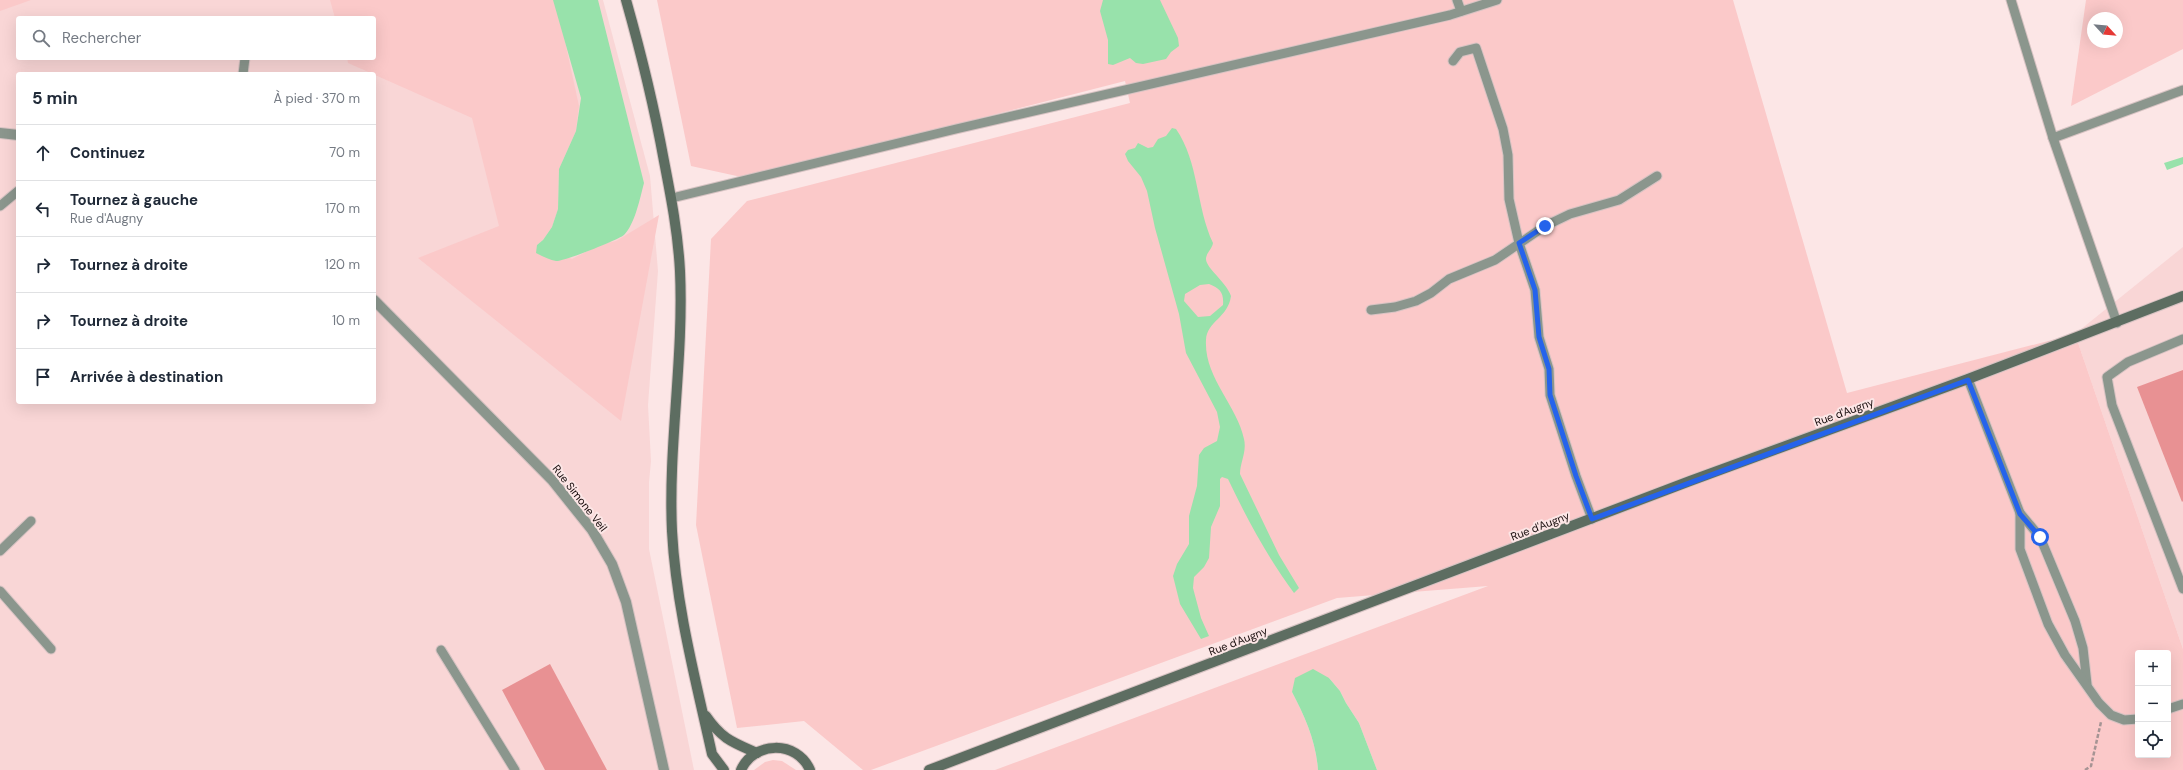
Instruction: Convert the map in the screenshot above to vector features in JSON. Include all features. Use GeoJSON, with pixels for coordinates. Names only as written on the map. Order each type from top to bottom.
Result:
{"type":"FeatureCollection","features":[{"type":"Feature","properties":{"kind":"main road"},"geometry":{"type":"LineString","coordinates":[[626,0],[645,68],[676,224],[680,270],[681,322],[674,449],[672,532],[681,608],[712,754],[724,770]]}},
{"type":"Feature","properties":{"kind":"main road","name":"Rue d'Augny"},"geometry":{"type":"LineString","coordinates":[[929,770],[1592,519],[1968,380],[2183,296]]}},
{"type":"Feature","properties":{"kind":"main road"},"geometry":{"type":"LineString","coordinates":[[703,713],[717,732],[728,740],[757,753]]}},
{"type":"Feature","properties":{"kind":"main road"},"geometry":{"type":"LineString","coordinates":[[741,770],[752,756],[775,747],[788,749],[799,755],[810,770]]}},
{"type":"Feature","properties":{"kind":"street"},"geometry":{"type":"LineString","coordinates":[[0,133],[16,135]]}},
{"type":"Feature","properties":{"kind":"street","name":"Rue Simone Veil"},"geometry":{"type":"LineString","coordinates":[[376,302],[552,480],[592,530],[612,564],[626,602],[664,770]]}},
{"type":"Feature","properties":{"kind":"lane"},"geometry":{"type":"LineString","coordinates":[[1457,0],[1462,11]]}},
{"type":"Feature","properties":{"kind":"lane"},"geometry":{"type":"LineString","coordinates":[[672,198],[956,129],[1216,70],[1462,11],[1497,0]]}},
{"type":"Feature","properties":{"kind":"lane"},"geometry":{"type":"LineString","coordinates":[[2011,0],[2053,138],[2116,323]]}},
{"type":"Feature","properties":{"kind":"lane"},"geometry":{"type":"LineString","coordinates":[[1453,61],[1460,52],[1476,48],[1503,129],[1508,155],[1510,198],[1519,243],[1535,290],[1539,337],[1549,369],[1550,395],[1576,476],[1592,519]]}},
{"type":"Feature","properties":{"kind":"lane"},"geometry":{"type":"LineString","coordinates":[[243,72],[245,60]]}},
{"type":"Feature","properties":{"kind":"lane"},"geometry":{"type":"LineString","coordinates":[[2053,138],[2183,90]]}},
{"type":"Feature","properties":{"kind":"lane"},"geometry":{"type":"LineString","coordinates":[[1370,310],[1395,307],[1416,301],[1431,293],[1449,279],[1495,260],[1545,226],[1570,214],[1619,200],[1657,176]]}},
{"type":"Feature","properties":{"kind":"lane"},"geometry":{"type":"LineString","coordinates":[[0,206],[16,193]]}},
{"type":"Feature","properties":{"kind":"lane"},"geometry":{"type":"LineString","coordinates":[[2183,339],[2128,362],[2107,377],[2112,405],[2183,589]]}},
{"type":"Feature","properties":{"kind":"lane"},"geometry":{"type":"LineString","coordinates":[[1968,380],[2020,514],[2040,537],[2075,621],[2083,648],[2087,684]]}},
{"type":"Feature","properties":{"kind":"lane"},"geometry":{"type":"LineString","coordinates":[[2020,514],[2020,549],[2048,624],[2065,655],[2099,703],[2111,715],[2124,720],[2135,719]]}},
{"type":"Feature","properties":{"kind":"lane"},"geometry":{"type":"LineString","coordinates":[[0,551],[31,521]]}},
{"type":"Feature","properties":{"kind":"lane"},"geometry":{"type":"LineString","coordinates":[[0,592],[51,649]]}},
{"type":"Feature","properties":{"kind":"lane"},"geometry":{"type":"LineString","coordinates":[[442,650],[515,770]]}},
{"type":"Feature","properties":{"kind":"lane"},"geometry":{"type":"LineString","coordinates":[[2171,708],[2183,704]]}},
{"type":"Feature","properties":{"kind":"path"},"geometry":{"type":"LineString","coordinates":[[2085,770],[2091,766],[2102,721],[2111,715]]}},
{"type":"Feature","properties":{"kind":"shaded area"},"geometry":{"type":"Polygon","coordinates":[[[0,0],[603,0],[650,176],[658,271],[648,405],[651,461],[649,482],[649,549],[694,770],[0,770],[0,0]]]}},
{"type":"Feature","properties":{"kind":"shaded area"},"geometry":{"type":"Polygon","coordinates":[[[0,0],[31,0],[0,11],[0,0]]]}},
{"type":"Feature","properties":{"kind":"shaded area"},"geometry":{"type":"Polygon","coordinates":[[[330,0],[556,0],[579,106],[576,131],[559,169],[558,209],[552,227],[543,240],[537,245],[572,259],[601,244],[616,241],[659,215],[621,421],[418,258],[499,226],[472,118],[376,75],[376,72],[368,72],[348,63],[347,60],[376,60],[376,16],[334,16],[330,0]]]}},
{"type":"Feature","properties":{"kind":"shaded area"},"geometry":{"type":"Polygon","coordinates":[[[553,0],[598,0],[644,183],[634,218],[624,235],[591,250],[556,261],[536,253],[537,245],[543,240],[552,227],[558,209],[559,169],[576,131],[581,98],[553,0]]]}},
{"type":"Feature","properties":{"kind":"shaded area"},"geometry":{"type":"Polygon","coordinates":[[[657,0],[1733,0],[1847,393],[2075,334],[2183,649],[2183,770],[1377,770],[1359,723],[1340,691],[1329,678],[1292,692],[1312,739],[1318,770],[995,770],[1488,586],[1337,598],[871,770],[863,770],[804,721],[737,728],[696,525],[711,239],[747,201],[1130,103],[1125,81],[746,178],[691,166],[657,0]]]}},
{"type":"Feature","properties":{"kind":"shaded area"},"geometry":{"type":"Polygon","coordinates":[[[1103,0],[1160,0],[1178,38],[1179,46],[1171,52],[1166,59],[1143,64],[1136,63],[1130,58],[1113,65],[1108,64],[1108,40],[1100,11],[1103,0]]]}},
{"type":"Feature","properties":{"kind":"shaded area"},"geometry":{"type":"Polygon","coordinates":[[[2086,0],[2183,0],[2183,49],[2071,106],[2086,0]]]}},
{"type":"Feature","properties":{"kind":"shaded area"},"geometry":{"type":"Polygon","coordinates":[[[1172,128],[1176,129],[1189,156],[1203,215],[1213,243],[1206,258],[1207,262],[1225,285],[1231,296],[1226,309],[1210,328],[1206,340],[1210,367],[1235,415],[1244,439],[1245,448],[1240,474],[1279,555],[1299,588],[1294,593],[1284,580],[1258,538],[1228,479],[1222,477],[1220,479],[1220,506],[1211,527],[1209,558],[1204,567],[1194,577],[1193,588],[1201,618],[1209,636],[1201,639],[1180,604],[1173,576],[1177,564],[1189,544],[1189,516],[1197,486],[1199,455],[1204,448],[1217,441],[1220,427],[1217,412],[1186,353],[1179,314],[1155,228],[1147,191],[1141,177],[1128,161],[1125,154],[1128,150],[1135,148],[1138,143],[1148,148],[1153,147],[1158,139],[1166,136],[1172,128]],[[1209,284],[1200,285],[1185,294],[1184,301],[1198,317],[1210,316],[1223,305],[1222,294],[1219,289],[1209,284]]]}},
{"type":"Feature","properties":{"kind":"shaded area"},"geometry":{"type":"Polygon","coordinates":[[[2183,157],[2183,164],[2167,170],[2164,163],[2183,157]]]}},
{"type":"Feature","properties":{"kind":"shaded area"},"geometry":{"type":"Polygon","coordinates":[[[2183,247],[2183,649],[2075,334],[2183,247]]]}},
{"type":"Feature","properties":{"kind":"shaded area"},"geometry":{"type":"Polygon","coordinates":[[[1313,669],[1329,678],[1340,691],[1359,723],[1377,770],[1318,770],[1315,749],[1309,730],[1292,692],[1295,678],[1313,669]]]}},
{"type":"Feature","properties":{"kind":"shaded area"},"geometry":{"type":"Polygon","coordinates":[[[773,760],[782,761],[796,770],[754,770],[765,762],[773,760]]]}},
{"type":"Feature","properties":{"kind":"building"},"geometry":{"type":"Polygon","coordinates":[[[2183,370],[2183,501],[2182,502],[2137,387],[2183,370]]]}},
{"type":"Feature","properties":{"kind":"building"},"geometry":{"type":"Polygon","coordinates":[[[550,664],[607,770],[545,770],[502,690],[550,664]]]}},
{"type":"Feature","properties":{"kind":"route"},"geometry":{"type":"LineString","coordinates":[[1545,226],[1519,243],[1535,290],[1539,337],[1549,369],[1550,395],[1576,476],[1592,519],[1690,481],[1968,380],[2020,514],[2040,537]]}}]}
